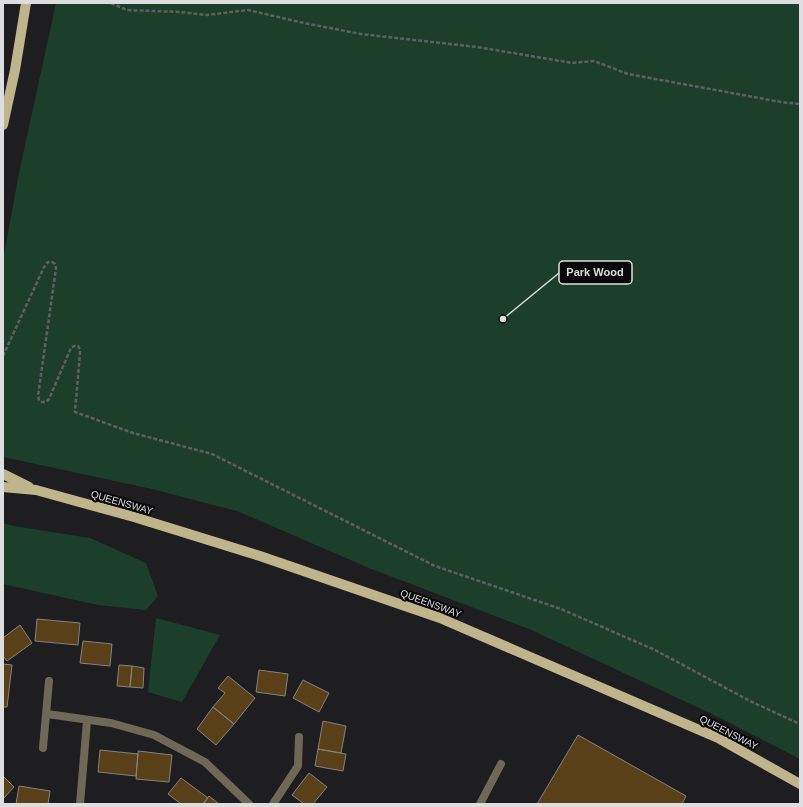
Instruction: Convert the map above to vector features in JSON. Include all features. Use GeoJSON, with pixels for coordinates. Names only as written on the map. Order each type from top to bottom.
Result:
{"type":"FeatureCollection","features":[{"type":"Feature","properties":{"kind":"main road"},"geometry":{"type":"LineString","coordinates":[[3,125],[15,70],[26,3]]}},
{"type":"Feature","properties":{"kind":"main road","name":"QUEENSWAY"},"geometry":{"type":"LineString","coordinates":[[3,474],[36,490]]}},
{"type":"Feature","properties":{"kind":"main road","name":"QUEENSWAY"},"geometry":{"type":"LineString","coordinates":[[3,487],[36,490],[134,517],[252,554],[440,618],[718,738],[800,784]]}},
{"type":"Feature","properties":{"kind":"street"},"geometry":{"type":"LineString","coordinates":[[43,748],[49,681]]}},
{"type":"Feature","properties":{"kind":"street"},"geometry":{"type":"LineString","coordinates":[[46,714],[111,724],[154,735],[205,762],[249,804]]}},
{"type":"Feature","properties":{"kind":"street"},"geometry":{"type":"LineString","coordinates":[[80,804],[87,721]]}},
{"type":"Feature","properties":{"kind":"street"},"geometry":{"type":"LineString","coordinates":[[272,804],[298,766],[300,736]]}},
{"type":"Feature","properties":{"kind":"street"},"geometry":{"type":"LineString","coordinates":[[480,804],[501,764]]}},
{"type":"Feature","properties":{"kind":"path"},"geometry":{"type":"LineString","coordinates":[[111,3],[127,10],[180,12],[208,15],[248,10],[361,34],[477,47],[572,63],[594,61],[628,74],[780,102],[800,104]]}},
{"type":"Feature","properties":{"kind":"path"},"geometry":{"type":"LineString","coordinates":[[3,356],[44,267],[48,262],[52,262],[55,264],[56,268],[38,396],[39,400],[42,402],[46,402],[49,399],[71,348],[78,346],[80,353],[75,412],[133,432],[212,454],[435,566],[561,608],[655,650],[750,701],[800,724]]}},
{"type":"Feature","properties":{"kind":"green space"},"geometry":{"type":"Polygon","coordinates":[[[56,3],[800,3],[800,759],[712,714],[529,629],[369,568],[237,511],[152,489],[3,457],[3,260],[19,173],[56,3]]]}},
{"type":"Feature","properties":{"kind":"green space"},"geometry":{"type":"Polygon","coordinates":[[[3,523],[13,526],[90,538],[146,563],[158,596],[146,610],[98,605],[3,584],[3,523]]]}},
{"type":"Feature","properties":{"kind":"green space"},"geometry":{"type":"Polygon","coordinates":[[[156,618],[220,635],[182,702],[148,692],[156,618]]]}},
{"type":"Feature","properties":{"kind":"building"},"geometry":{"type":"Polygon","coordinates":[[[37,619],[80,623],[78,645],[35,641],[37,619]]]}},
{"type":"Feature","properties":{"kind":"building"},"geometry":{"type":"Polygon","coordinates":[[[20,625],[32,643],[7,661],[3,656],[3,638],[20,625]]]}},
{"type":"Feature","properties":{"kind":"building"},"geometry":{"type":"Polygon","coordinates":[[[83,641],[112,644],[110,666],[80,663],[83,641]]]}},
{"type":"Feature","properties":{"kind":"building"},"geometry":{"type":"Polygon","coordinates":[[[3,664],[12,665],[7,707],[3,707],[3,664]]]}},
{"type":"Feature","properties":{"kind":"building"},"geometry":{"type":"Polygon","coordinates":[[[119,665],[132,666],[130,687],[117,686],[119,665]]]}},
{"type":"Feature","properties":{"kind":"building"},"geometry":{"type":"Polygon","coordinates":[[[132,666],[144,668],[143,688],[130,687],[132,666]]]}},
{"type":"Feature","properties":{"kind":"building"},"geometry":{"type":"Polygon","coordinates":[[[259,670],[288,674],[285,696],[256,692],[259,670]]]}},
{"type":"Feature","properties":{"kind":"building"},"geometry":{"type":"Polygon","coordinates":[[[228,676],[255,698],[234,724],[213,707],[225,693],[218,688],[228,676]]]}},
{"type":"Feature","properties":{"kind":"building"},"geometry":{"type":"Polygon","coordinates":[[[303,680],[329,693],[319,712],[293,698],[303,680]]]}},
{"type":"Feature","properties":{"kind":"building"},"geometry":{"type":"Polygon","coordinates":[[[213,707],[234,724],[216,745],[197,729],[213,707]]]}},
{"type":"Feature","properties":{"kind":"building"},"geometry":{"type":"Polygon","coordinates":[[[323,721],[346,726],[341,753],[318,749],[323,721]]]}},
{"type":"Feature","properties":{"kind":"building"},"geometry":{"type":"Polygon","coordinates":[[[578,735],[686,796],[682,804],[537,804],[578,735]]]}},
{"type":"Feature","properties":{"kind":"building"},"geometry":{"type":"Polygon","coordinates":[[[318,749],[346,754],[343,771],[315,766],[318,749]]]}},
{"type":"Feature","properties":{"kind":"building"},"geometry":{"type":"Polygon","coordinates":[[[100,750],[138,754],[136,776],[98,772],[100,750]]]}},
{"type":"Feature","properties":{"kind":"building"},"geometry":{"type":"Polygon","coordinates":[[[138,751],[172,755],[169,782],[136,779],[138,751]]]}},
{"type":"Feature","properties":{"kind":"building"},"geometry":{"type":"Polygon","coordinates":[[[309,773],[327,787],[313,804],[304,804],[292,795],[309,773]]]}},
{"type":"Feature","properties":{"kind":"building"},"geometry":{"type":"Polygon","coordinates":[[[3,776],[14,787],[3,799],[3,776]]]}},
{"type":"Feature","properties":{"kind":"building"},"geometry":{"type":"Polygon","coordinates":[[[181,778],[208,798],[203,804],[181,804],[168,794],[181,778]]]}},
{"type":"Feature","properties":{"kind":"building"},"geometry":{"type":"Polygon","coordinates":[[[19,786],[50,791],[48,804],[16,804],[19,786]]]}},
{"type":"Feature","properties":{"kind":"building"},"geometry":{"type":"Polygon","coordinates":[[[209,796],[219,804],[203,804],[209,796]]]}},
{"type":"Feature","properties":{"kind":"place","name":"Park Wood"},"geometry":{"type":"Point","coordinates":[503,319]}}]}
